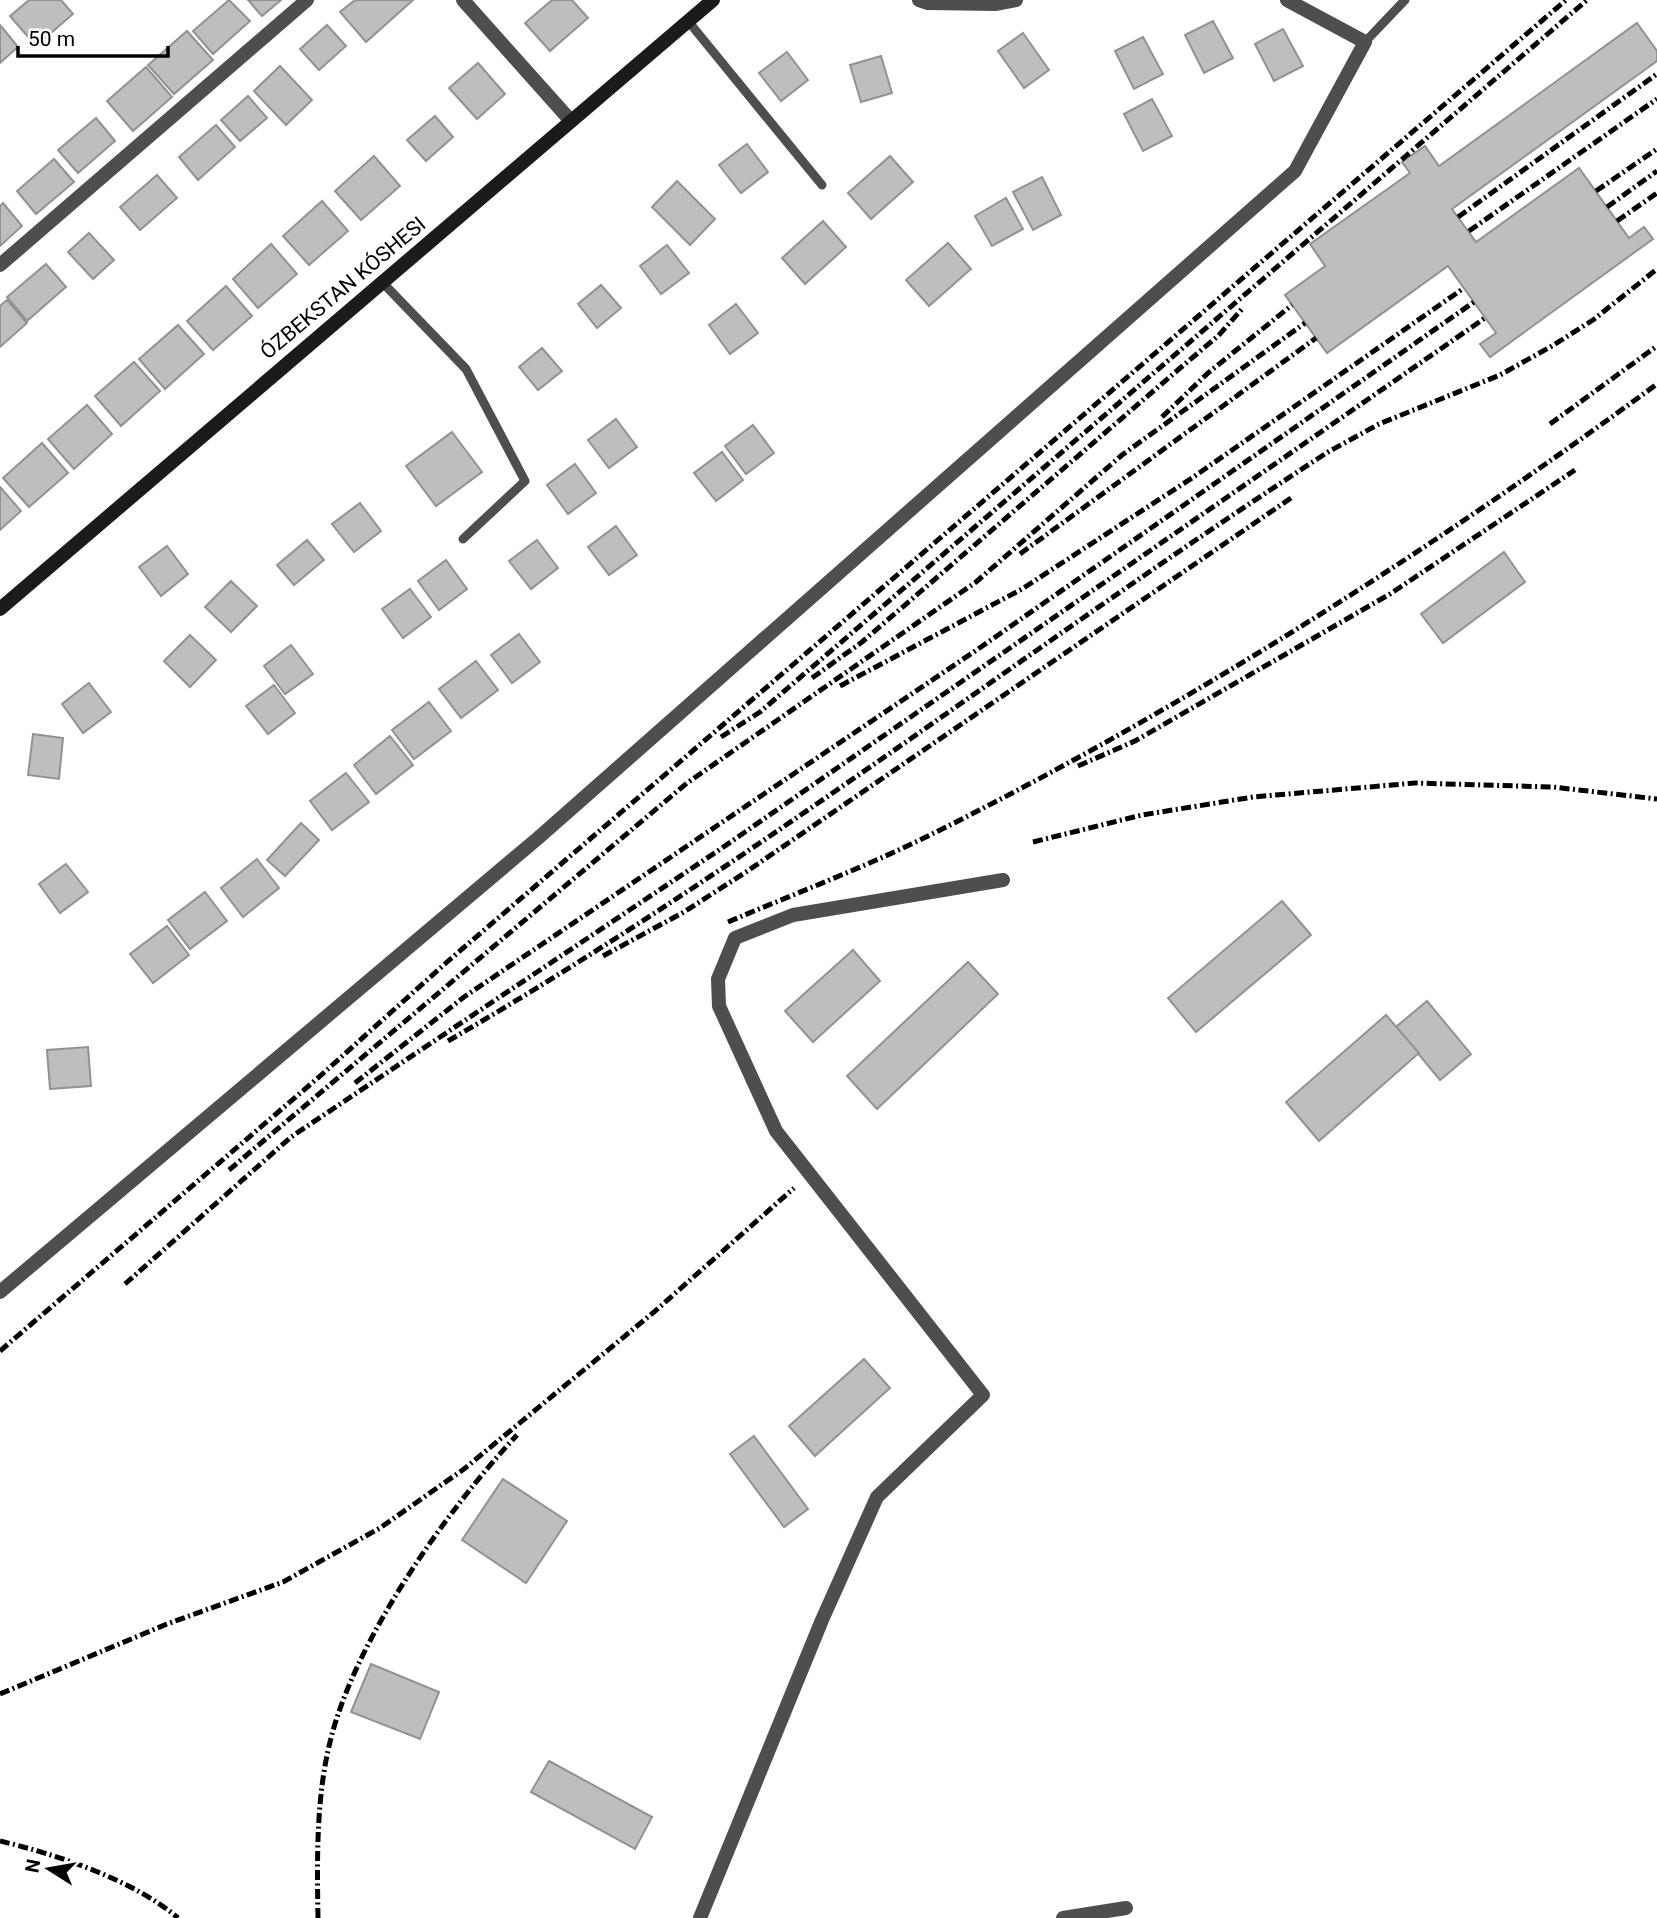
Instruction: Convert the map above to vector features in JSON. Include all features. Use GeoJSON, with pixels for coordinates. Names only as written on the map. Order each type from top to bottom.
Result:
{"type":"FeatureCollection","features":[{"type":"Feature","properties":{"kind":"street"},"geometry":{"type":"LineString","coordinates":[[0,265],[307,0]]}},
{"type":"Feature","properties":{"kind":"street"},"geometry":{"type":"LineString","coordinates":[[463,0],[571,121]]}},
{"type":"Feature","properties":{"kind":"street","name":"ÓZBEKSTAN KÓSHESI"},"geometry":{"type":"LineString","coordinates":[[0,609],[713,0]]}},
{"type":"Feature","properties":{"kind":"street"},"geometry":{"type":"LineString","coordinates":[[919,0],[928,4],[995,4],[1016,0]]}},
{"type":"Feature","properties":{"kind":"street"},"geometry":{"type":"LineString","coordinates":[[0,1292],[537,839],[1295,171],[1365,42],[1287,0]]}},
{"type":"Feature","properties":{"kind":"street"},"geometry":{"type":"LineString","coordinates":[[700,1918],[822,1620],[877,1497],[983,1395],[776,1131],[719,1006],[718,979],[735,938],[793,915],[1003,880]]}},
{"type":"Feature","properties":{"kind":"street"},"geometry":{"type":"LineString","coordinates":[[1063,1918],[1126,1908]]}},
{"type":"Feature","properties":{"kind":"lane"},"geometry":{"type":"LineString","coordinates":[[1365,42],[1405,0]]}},
{"type":"Feature","properties":{"kind":"lane"},"geometry":{"type":"LineString","coordinates":[[688,21],[822,185]]}},
{"type":"Feature","properties":{"kind":"lane"},"geometry":{"type":"LineString","coordinates":[[383,282],[466,369],[525,481],[463,539]]}},
{"type":"Feature","properties":{"kind":"building"},"geometry":{"type":"Polygon","coordinates":[[[29,0],[61,0],[73,14],[36,46],[10,16],[29,0]]]}},
{"type":"Feature","properties":{"kind":"building"},"geometry":{"type":"Polygon","coordinates":[[[229,0],[250,21],[213,54],[193,31],[229,0]]]}},
{"type":"Feature","properties":{"kind":"building"},"geometry":{"type":"Polygon","coordinates":[[[248,0],[281,0],[262,16],[248,0]]]}},
{"type":"Feature","properties":{"kind":"building"},"geometry":{"type":"Polygon","coordinates":[[[355,0],[413,0],[366,42],[340,12],[355,0]]]}},
{"type":"Feature","properties":{"kind":"building"},"geometry":{"type":"Polygon","coordinates":[[[552,0],[572,0],[588,18],[550,51],[525,23],[552,0]]]}},
{"type":"Feature","properties":{"kind":"building"},"geometry":{"type":"Polygon","coordinates":[[[1213,21],[1233,58],[1204,73],[1185,35],[1213,21]]]}},
{"type":"Feature","properties":{"kind":"building"},"geometry":{"type":"Polygon","coordinates":[[[1637,23],[1657,51],[1657,61],[1452,209],[1476,242],[1579,168],[1629,238],[1644,227],[1653,239],[1490,357],[1480,344],[1496,333],[1448,266],[1327,353],[1285,295],[1325,266],[1310,244],[1410,173],[1402,162],[1425,146],[1439,166],[1637,23]]]}},
{"type":"Feature","properties":{"kind":"building"},"geometry":{"type":"Polygon","coordinates":[[[0,25],[18,47],[0,63],[0,25]]]}},
{"type":"Feature","properties":{"kind":"building"},"geometry":{"type":"Polygon","coordinates":[[[327,25],[346,46],[319,70],[300,49],[327,25]]]}},
{"type":"Feature","properties":{"kind":"building"},"geometry":{"type":"Polygon","coordinates":[[[1283,29],[1303,66],[1274,81],[1255,44],[1283,29]]]}},
{"type":"Feature","properties":{"kind":"building"},"geometry":{"type":"Polygon","coordinates":[[[187,31],[213,60],[174,94],[148,65],[187,31]]]}},
{"type":"Feature","properties":{"kind":"building"},"geometry":{"type":"Polygon","coordinates":[[[1023,33],[1049,70],[1024,88],[998,51],[1023,33]]]}},
{"type":"Feature","properties":{"kind":"building"},"geometry":{"type":"Polygon","coordinates":[[[1143,37],[1163,74],[1134,89],[1115,51],[1143,37]]]}},
{"type":"Feature","properties":{"kind":"building"},"geometry":{"type":"Polygon","coordinates":[[[787,52],[808,80],[781,101],[759,73],[787,52]]]}},
{"type":"Feature","properties":{"kind":"building"},"geometry":{"type":"Polygon","coordinates":[[[881,56],[892,93],[861,102],[850,65],[881,56]]]}},
{"type":"Feature","properties":{"kind":"building"},"geometry":{"type":"Polygon","coordinates":[[[478,63],[505,94],[477,119],[449,88],[478,63]]]}},
{"type":"Feature","properties":{"kind":"building"},"geometry":{"type":"Polygon","coordinates":[[[280,66],[312,100],[286,125],[254,91],[280,66]]]}},
{"type":"Feature","properties":{"kind":"building"},"geometry":{"type":"Polygon","coordinates":[[[146,67],[172,97],[133,131],[107,101],[146,67]]]}},
{"type":"Feature","properties":{"kind":"building"},"geometry":{"type":"Polygon","coordinates":[[[248,96],[267,118],[240,141],[221,120],[248,96]]]}},
{"type":"Feature","properties":{"kind":"building"},"geometry":{"type":"Polygon","coordinates":[[[1152,99],[1172,136],[1143,151],[1124,114],[1152,99]]]}},
{"type":"Feature","properties":{"kind":"building"},"geometry":{"type":"Polygon","coordinates":[[[435,116],[453,137],[426,161],[407,140],[435,116]]]}},
{"type":"Feature","properties":{"kind":"building"},"geometry":{"type":"Polygon","coordinates":[[[96,118],[115,141],[78,173],[58,150],[96,118]]]}},
{"type":"Feature","properties":{"kind":"building"},"geometry":{"type":"Polygon","coordinates":[[[216,125],[235,147],[198,180],[179,157],[216,125]]]}},
{"type":"Feature","properties":{"kind":"building"},"geometry":{"type":"Polygon","coordinates":[[[747,144],[768,172],[741,193],[719,165],[747,144]]]}},
{"type":"Feature","properties":{"kind":"building"},"geometry":{"type":"Polygon","coordinates":[[[374,156],[400,186],[361,220],[335,191],[374,156]]]}},
{"type":"Feature","properties":{"kind":"building"},"geometry":{"type":"Polygon","coordinates":[[[890,156],[913,182],[871,219],[848,193],[890,156]]]}},
{"type":"Feature","properties":{"kind":"building"},"geometry":{"type":"Polygon","coordinates":[[[54,159],[74,182],[36,214],[17,191],[54,159]]]}},
{"type":"Feature","properties":{"kind":"building"},"geometry":{"type":"Polygon","coordinates":[[[157,175],[177,198],[140,230],[120,207],[157,175]]]}},
{"type":"Feature","properties":{"kind":"building"},"geometry":{"type":"Polygon","coordinates":[[[1042,177],[1061,215],[1033,230],[1013,192],[1042,177]]]}},
{"type":"Feature","properties":{"kind":"building"},"geometry":{"type":"Polygon","coordinates":[[[677,181],[715,219],[690,245],[652,207],[677,181]]]}},
{"type":"Feature","properties":{"kind":"building"},"geometry":{"type":"Polygon","coordinates":[[[1006,198],[1023,229],[992,246],[975,216],[1006,198]]]}},
{"type":"Feature","properties":{"kind":"building"},"geometry":{"type":"Polygon","coordinates":[[[322,201],[348,231],[309,265],[283,236],[322,201]]]}},
{"type":"Feature","properties":{"kind":"building"},"geometry":{"type":"Polygon","coordinates":[[[3,203],[22,226],[0,246],[0,206],[3,203]]]}},
{"type":"Feature","properties":{"kind":"building"},"geometry":{"type":"Polygon","coordinates":[[[823,221],[846,247],[805,284],[782,258],[823,221]]]}},
{"type":"Feature","properties":{"kind":"building"},"geometry":{"type":"Polygon","coordinates":[[[89,233],[114,260],[93,279],[68,252],[89,233]]]}},
{"type":"Feature","properties":{"kind":"building"},"geometry":{"type":"Polygon","coordinates":[[[948,243],[971,269],[929,306],[906,280],[948,243]]]}},
{"type":"Feature","properties":{"kind":"building"},"geometry":{"type":"Polygon","coordinates":[[[271,244],[297,274],[258,308],[233,279],[271,244]]]}},
{"type":"Feature","properties":{"kind":"building"},"geometry":{"type":"Polygon","coordinates":[[[667,245],[689,273],[661,294],[640,266],[667,245]]]}},
{"type":"Feature","properties":{"kind":"building"},"geometry":{"type":"Polygon","coordinates":[[[46,264],[66,287],[27,321],[7,297],[46,264]]]}},
{"type":"Feature","properties":{"kind":"building"},"geometry":{"type":"Polygon","coordinates":[[[601,285],[621,308],[597,328],[578,304],[601,285]]]}},
{"type":"Feature","properties":{"kind":"building"},"geometry":{"type":"Polygon","coordinates":[[[226,286],[252,316],[213,350],[187,321],[226,286]]]}},
{"type":"Feature","properties":{"kind":"building"},"geometry":{"type":"Polygon","coordinates":[[[7,300],[27,323],[0,347],[0,306],[7,300]]]}},
{"type":"Feature","properties":{"kind":"building"},"geometry":{"type":"Polygon","coordinates":[[[736,304],[758,333],[730,354],[709,325],[736,304]]]}},
{"type":"Feature","properties":{"kind":"building"},"geometry":{"type":"Polygon","coordinates":[[[178,325],[204,354],[165,389],[139,359],[178,325]]]}},
{"type":"Feature","properties":{"kind":"building"},"geometry":{"type":"Polygon","coordinates":[[[542,348],[562,371],[538,390],[519,367],[542,348]]]}},
{"type":"Feature","properties":{"kind":"building"},"geometry":{"type":"Polygon","coordinates":[[[134,362],[160,391],[121,426],[95,396],[134,362]]]}},
{"type":"Feature","properties":{"kind":"building"},"geometry":{"type":"Polygon","coordinates":[[[87,405],[112,434],[74,469],[48,439],[87,405]]]}},
{"type":"Feature","properties":{"kind":"building"},"geometry":{"type":"Polygon","coordinates":[[[616,419],[637,447],[609,468],[588,440],[616,419]]]}},
{"type":"Feature","properties":{"kind":"building"},"geometry":{"type":"Polygon","coordinates":[[[753,425],[774,453],[746,474],[725,446],[753,425]]]}},
{"type":"Feature","properties":{"kind":"building"},"geometry":{"type":"Polygon","coordinates":[[[452,432],[482,472],[436,506],[406,466],[452,432]]]}},
{"type":"Feature","properties":{"kind":"building"},"geometry":{"type":"Polygon","coordinates":[[[42,443],[68,473],[29,507],[3,478],[42,443]]]}},
{"type":"Feature","properties":{"kind":"building"},"geometry":{"type":"Polygon","coordinates":[[[722,452],[743,480],[716,501],[694,473],[722,452]]]}},
{"type":"Feature","properties":{"kind":"building"},"geometry":{"type":"Polygon","coordinates":[[[575,464],[596,493],[568,514],[547,485],[575,464]]]}},
{"type":"Feature","properties":{"kind":"building"},"geometry":{"type":"Polygon","coordinates":[[[0,487],[21,511],[0,530],[0,487]]]}},
{"type":"Feature","properties":{"kind":"building"},"geometry":{"type":"Polygon","coordinates":[[[360,503],[381,531],[354,552],[332,524],[360,503]]]}},
{"type":"Feature","properties":{"kind":"building"},"geometry":{"type":"Polygon","coordinates":[[[616,526],[637,555],[609,575],[588,547],[616,526]]]}},
{"type":"Feature","properties":{"kind":"building"},"geometry":{"type":"Polygon","coordinates":[[[307,540],[324,560],[294,585],[277,565],[307,540]]]}},
{"type":"Feature","properties":{"kind":"building"},"geometry":{"type":"Polygon","coordinates":[[[537,540],[558,568],[531,589],[509,561],[537,540]]]}},
{"type":"Feature","properties":{"kind":"building"},"geometry":{"type":"Polygon","coordinates":[[[167,546],[188,574],[161,596],[139,567],[167,546]]]}},
{"type":"Feature","properties":{"kind":"building"},"geometry":{"type":"Polygon","coordinates":[[[1504,552],[1525,582],[1443,643],[1421,614],[1504,552]]]}},
{"type":"Feature","properties":{"kind":"building"},"geometry":{"type":"Polygon","coordinates":[[[446,560],[467,589],[439,610],[418,581],[446,560]]]}},
{"type":"Feature","properties":{"kind":"building"},"geometry":{"type":"Polygon","coordinates":[[[231,581],[257,606],[231,632],[205,607],[231,581]]]}},
{"type":"Feature","properties":{"kind":"building"},"geometry":{"type":"Polygon","coordinates":[[[410,589],[431,617],[403,638],[382,609],[410,589]]]}},
{"type":"Feature","properties":{"kind":"building"},"geometry":{"type":"Polygon","coordinates":[[[519,634],[540,662],[512,683],[491,655],[519,634]]]}},
{"type":"Feature","properties":{"kind":"building"},"geometry":{"type":"Polygon","coordinates":[[[190,635],[216,660],[190,687],[164,661],[190,635]]]}},
{"type":"Feature","properties":{"kind":"building"},"geometry":{"type":"Polygon","coordinates":[[[291,645],[313,674],[285,694],[264,666],[291,645]]]}},
{"type":"Feature","properties":{"kind":"building"},"geometry":{"type":"Polygon","coordinates":[[[476,661],[498,690],[461,718],[439,689],[476,661]]]}},
{"type":"Feature","properties":{"kind":"building"},"geometry":{"type":"Polygon","coordinates":[[[89,683],[111,712],[83,733],[62,704],[89,683]]]}},
{"type":"Feature","properties":{"kind":"building"},"geometry":{"type":"Polygon","coordinates":[[[274,685],[295,713],[268,734],[246,706],[274,685]]]}},
{"type":"Feature","properties":{"kind":"building"},"geometry":{"type":"Polygon","coordinates":[[[429,702],[451,731],[414,759],[392,730],[429,702]]]}},
{"type":"Feature","properties":{"kind":"building"},"geometry":{"type":"Polygon","coordinates":[[[33,734],[63,738],[59,779],[28,775],[33,734]]]}},
{"type":"Feature","properties":{"kind":"building"},"geometry":{"type":"Polygon","coordinates":[[[390,736],[413,765],[376,794],[354,765],[390,736]]]}},
{"type":"Feature","properties":{"kind":"building"},"geometry":{"type":"Polygon","coordinates":[[[346,773],[369,802],[332,830],[310,801],[346,773]]]}},
{"type":"Feature","properties":{"kind":"building"},"geometry":{"type":"Polygon","coordinates":[[[301,823],[319,840],[285,876],[267,860],[301,823]]]}},
{"type":"Feature","properties":{"kind":"building"},"geometry":{"type":"Polygon","coordinates":[[[257,859],[279,888],[243,917],[221,888],[257,859]]]}},
{"type":"Feature","properties":{"kind":"building"},"geometry":{"type":"Polygon","coordinates":[[[66,864],[88,892],[60,913],[39,884],[66,864]]]}},
{"type":"Feature","properties":{"kind":"building"},"geometry":{"type":"Polygon","coordinates":[[[205,892],[227,921],[190,949],[168,920],[205,892]]]}},
{"type":"Feature","properties":{"kind":"building"},"geometry":{"type":"Polygon","coordinates":[[[1282,901],[1311,935],[1196,1032],[1168,998],[1282,901]]]}},
{"type":"Feature","properties":{"kind":"building"},"geometry":{"type":"Polygon","coordinates":[[[167,926],[189,955],[153,983],[130,954],[167,926]]]}},
{"type":"Feature","properties":{"kind":"building"},"geometry":{"type":"Polygon","coordinates":[[[853,950],[880,981],[813,1042],[785,1011],[853,950]]]}},
{"type":"Feature","properties":{"kind":"building"},"geometry":{"type":"Polygon","coordinates":[[[968,962],[998,994],[877,1109],[847,1076],[968,962]]]}},
{"type":"Feature","properties":{"kind":"building"},"geometry":{"type":"Polygon","coordinates":[[[1427,1001],[1471,1054],[1440,1080],[1396,1027],[1427,1001]]]}},
{"type":"Feature","properties":{"kind":"building"},"geometry":{"type":"Polygon","coordinates":[[[1386,1015],[1419,1053],[1319,1141],[1286,1102],[1386,1015]]]}},
{"type":"Feature","properties":{"kind":"building"},"geometry":{"type":"Polygon","coordinates":[[[88,1047],[91,1086],[50,1089],[47,1050],[88,1047]]]}},
{"type":"Feature","properties":{"kind":"building"},"geometry":{"type":"Polygon","coordinates":[[[864,1359],[890,1388],[815,1456],[789,1426],[864,1359]]]}},
{"type":"Feature","properties":{"kind":"building"},"geometry":{"type":"Polygon","coordinates":[[[754,1436],[808,1509],[784,1527],[730,1454],[754,1436]]]}},
{"type":"Feature","properties":{"kind":"building"},"geometry":{"type":"Polygon","coordinates":[[[503,1479],[567,1521],[526,1583],[462,1540],[503,1479]]]}},
{"type":"Feature","properties":{"kind":"building"},"geometry":{"type":"Polygon","coordinates":[[[371,1664],[439,1692],[420,1739],[351,1712],[371,1664]]]}},
{"type":"Feature","properties":{"kind":"building"},"geometry":{"type":"Polygon","coordinates":[[[549,1761],[652,1817],[635,1849],[531,1792],[549,1761]]]}},
{"type":"Feature","properties":{"kind":"railway"},"geometry":{"type":"LineString","coordinates":[[0,1351],[319,1077],[447,962],[1566,0]]}},
{"type":"Feature","properties":{"kind":"railway"},"geometry":{"type":"LineString","coordinates":[[721,737],[760,712],[1587,0]]}},
{"type":"Feature","properties":{"kind":"railway"},"geometry":{"type":"LineString","coordinates":[[1458,217],[1657,74]]}},
{"type":"Feature","properties":{"kind":"railway"},"geometry":{"type":"LineString","coordinates":[[1469,231],[1657,99]]}},
{"type":"Feature","properties":{"kind":"railway"},"geometry":{"type":"LineString","coordinates":[[1596,191],[1657,149]]}},
{"type":"Feature","properties":{"kind":"railway"},"geometry":{"type":"LineString","coordinates":[[1607,207],[1657,171]]}},
{"type":"Feature","properties":{"kind":"railway"},"geometry":{"type":"LineString","coordinates":[[1617,221],[1657,193]]}},
{"type":"Feature","properties":{"kind":"railway"},"geometry":{"type":"LineString","coordinates":[[448,1041],[673,901],[1328,452],[1379,424],[1500,375],[1593,320],[1657,269]]}},
{"type":"Feature","properties":{"kind":"railway"},"geometry":{"type":"LineString","coordinates":[[840,686],[1022,589],[1192,478],[1464,288]]}},
{"type":"Feature","properties":{"kind":"railway"},"geometry":{"type":"LineString","coordinates":[[355,1083],[464,997],[981,647],[1474,302]]}},
{"type":"Feature","properties":{"kind":"railway"},"geometry":{"type":"LineString","coordinates":[[1162,417],[1208,373],[1292,305]]}},
{"type":"Feature","properties":{"kind":"railway"},"geometry":{"type":"LineString","coordinates":[[812,678],[862,642],[1218,336],[1242,309]]}},
{"type":"Feature","properties":{"kind":"railway"},"geometry":{"type":"LineString","coordinates":[[125,1284],[291,1137],[722,848],[1485,318]]}},
{"type":"Feature","properties":{"kind":"railway"},"geometry":{"type":"LineString","coordinates":[[229,1170],[687,783],[976,582],[1122,455],[1305,323]]}},
{"type":"Feature","properties":{"kind":"railway"},"geometry":{"type":"LineString","coordinates":[[1020,554],[1316,338]]}},
{"type":"Feature","properties":{"kind":"railway"},"geometry":{"type":"LineString","coordinates":[[1550,424],[1657,346]]}},
{"type":"Feature","properties":{"kind":"railway"},"geometry":{"type":"LineString","coordinates":[[728,922],[907,846],[1026,786],[1120,734],[1213,680],[1395,566],[1484,507],[1657,384]]}},
{"type":"Feature","properties":{"kind":"railway"},"geometry":{"type":"LineString","coordinates":[[1078,766],[1135,741],[1390,594],[1575,470]]}},
{"type":"Feature","properties":{"kind":"railway"},"geometry":{"type":"LineString","coordinates":[[603,956],[684,912],[746,872],[1291,498]]}},
{"type":"Feature","properties":{"kind":"railway"},"geometry":{"type":"LineString","coordinates":[[1033,842],[1142,815],[1253,797],[1415,783],[1553,787],[1657,799]]}},
{"type":"Feature","properties":{"kind":"railway"},"geometry":{"type":"LineString","coordinates":[[0,1694],[167,1624],[283,1582],[380,1528],[464,1469],[654,1312],[794,1188]]}},
{"type":"Feature","properties":{"kind":"railway"},"geometry":{"type":"LineString","coordinates":[[318,1918],[322,1782],[331,1738],[344,1699],[361,1659],[407,1577],[462,1500],[517,1435]]}},
{"type":"Feature","properties":{"kind":"railway"},"geometry":{"type":"LineString","coordinates":[[0,1841],[45,1853],[117,1880],[160,1904],[178,1918]]}}]}
